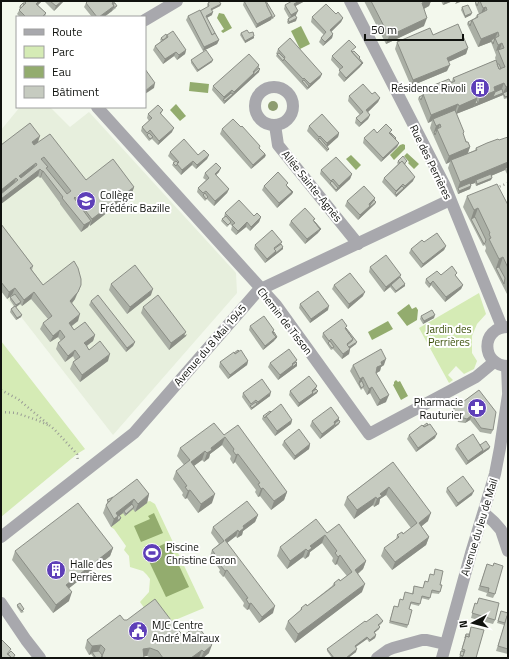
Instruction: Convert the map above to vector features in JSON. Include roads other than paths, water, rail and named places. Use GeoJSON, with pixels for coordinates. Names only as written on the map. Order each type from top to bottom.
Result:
{"type":"FeatureCollection","features":[{"type":"Feature","properties":{"kind":"street"},"geometry":{"type":"LineString","coordinates":[[146,19],[177,1]]}},
{"type":"Feature","properties":{"kind":"street","name":"Rue des Perrières"},"geometry":{"type":"LineString","coordinates":[[350,1],[441,179],[505,327]]}},
{"type":"Feature","properties":{"kind":"street","name":"Chemin de Tisson"},"geometry":{"type":"LineString","coordinates":[[98,108],[276,305],[369,434],[476,376],[494,362]]}},
{"type":"Feature","properties":{"kind":"street","name":"Allée Sainte-Agnès"},"geometry":{"type":"LineString","coordinates":[[275,125],[278,145],[358,244]]}},
{"type":"Feature","properties":{"kind":"street","name":"Avenue du 8 Mai 1945"},"geometry":{"type":"LineString","coordinates":[[1,537],[134,433],[261,289],[450,200]]}},
{"type":"Feature","properties":{"kind":"street"},"geometry":{"type":"LineString","coordinates":[[494,362],[488,351],[488,339],[496,330],[505,327]]}},
{"type":"Feature","properties":{"kind":"street","name":"Avenue du Jeu de Mail"},"geometry":{"type":"LineString","coordinates":[[442,658],[472,549],[496,474],[508,393],[507,366],[502,366],[494,362]]}},
{"type":"Feature","properties":{"kind":"street"},"geometry":{"type":"LineString","coordinates":[[484,513],[501,530],[508,551]]}},
{"type":"Feature","properties":{"kind":"street"},"geometry":{"type":"LineString","coordinates":[[1,603],[40,658]]}},
{"type":"Feature","properties":{"kind":"street"},"geometry":{"type":"LineString","coordinates":[[377,658],[388,650],[422,640],[445,644]]}},
{"type":"Feature","properties":{"kind":"water"},"geometry":{"type":"Polygon","coordinates":[[[219,13],[224,14],[232,28],[223,33],[221,31],[224,29],[217,18],[219,13]]]}},
{"type":"Feature","properties":{"kind":"water"},"geometry":{"type":"Polygon","coordinates":[[[301,26],[310,44],[300,49],[291,31],[301,26]]]}},
{"type":"Feature","properties":{"kind":"water"},"geometry":{"type":"Polygon","coordinates":[[[190,82],[209,84],[208,93],[189,91],[190,82]]]}},
{"type":"Feature","properties":{"kind":"water"},"geometry":{"type":"Polygon","coordinates":[[[176,104],[186,116],[180,121],[170,110],[176,104]]]}},
{"type":"Feature","properties":{"kind":"water"},"geometry":{"type":"Polygon","coordinates":[[[403,144],[405,145],[405,149],[394,160],[390,155],[403,144]]]}},
{"type":"Feature","properties":{"kind":"water"},"geometry":{"type":"Polygon","coordinates":[[[407,153],[419,164],[414,169],[404,156],[407,153]]]}},
{"type":"Feature","properties":{"kind":"water"},"geometry":{"type":"Polygon","coordinates":[[[351,155],[361,165],[356,170],[346,159],[351,155]]]}},
{"type":"Feature","properties":{"kind":"water"},"geometry":{"type":"Polygon","coordinates":[[[409,304],[412,309],[416,307],[418,310],[417,320],[407,326],[397,313],[409,304]]]}},
{"type":"Feature","properties":{"kind":"water"},"geometry":{"type":"Polygon","coordinates":[[[388,321],[393,329],[372,340],[368,332],[388,321]]]}},
{"type":"Feature","properties":{"kind":"water"},"geometry":{"type":"Polygon","coordinates":[[[396,380],[398,382],[400,381],[408,396],[401,400],[393,385],[396,380]]]}},
{"type":"Feature","properties":{"kind":"water"},"geometry":{"type":"Polygon","coordinates":[[[154,513],[163,533],[141,542],[134,526],[150,519],[148,516],[154,513]]]}},
{"type":"Feature","properties":{"kind":"water"},"geometry":{"type":"Polygon","coordinates":[[[168,542],[189,587],[166,597],[145,553],[168,542]]]}},
{"type":"Feature","properties":{"kind":"place","name":"Résidence Rivoli"},"geometry":{"type":"Point","coordinates":[480,88]}},
{"type":"Feature","properties":{"kind":"place","name":"Collège Frédéric Bazille"},"geometry":{"type":"Point","coordinates":[86,201]}},
{"type":"Feature","properties":{"kind":"place","name":"Pharmacie Rauturier"},"geometry":{"type":"Point","coordinates":[477,408]}},
{"type":"Feature","properties":{"kind":"place","name":"Piscine Christine Caron"},"geometry":{"type":"Point","coordinates":[152,553]}},
{"type":"Feature","properties":{"kind":"place","name":"Halle des Perrières"},"geometry":{"type":"Point","coordinates":[56,570]}},
{"type":"Feature","properties":{"kind":"place","name":"MJC Centre André Malraux"},"geometry":{"type":"Point","coordinates":[138,631]}},
{"type":"Feature","properties":{"kind":"park label","name":"Jardin des Perrières"},"geometry":{"type":"Point","coordinates":[449,335]}}]}
